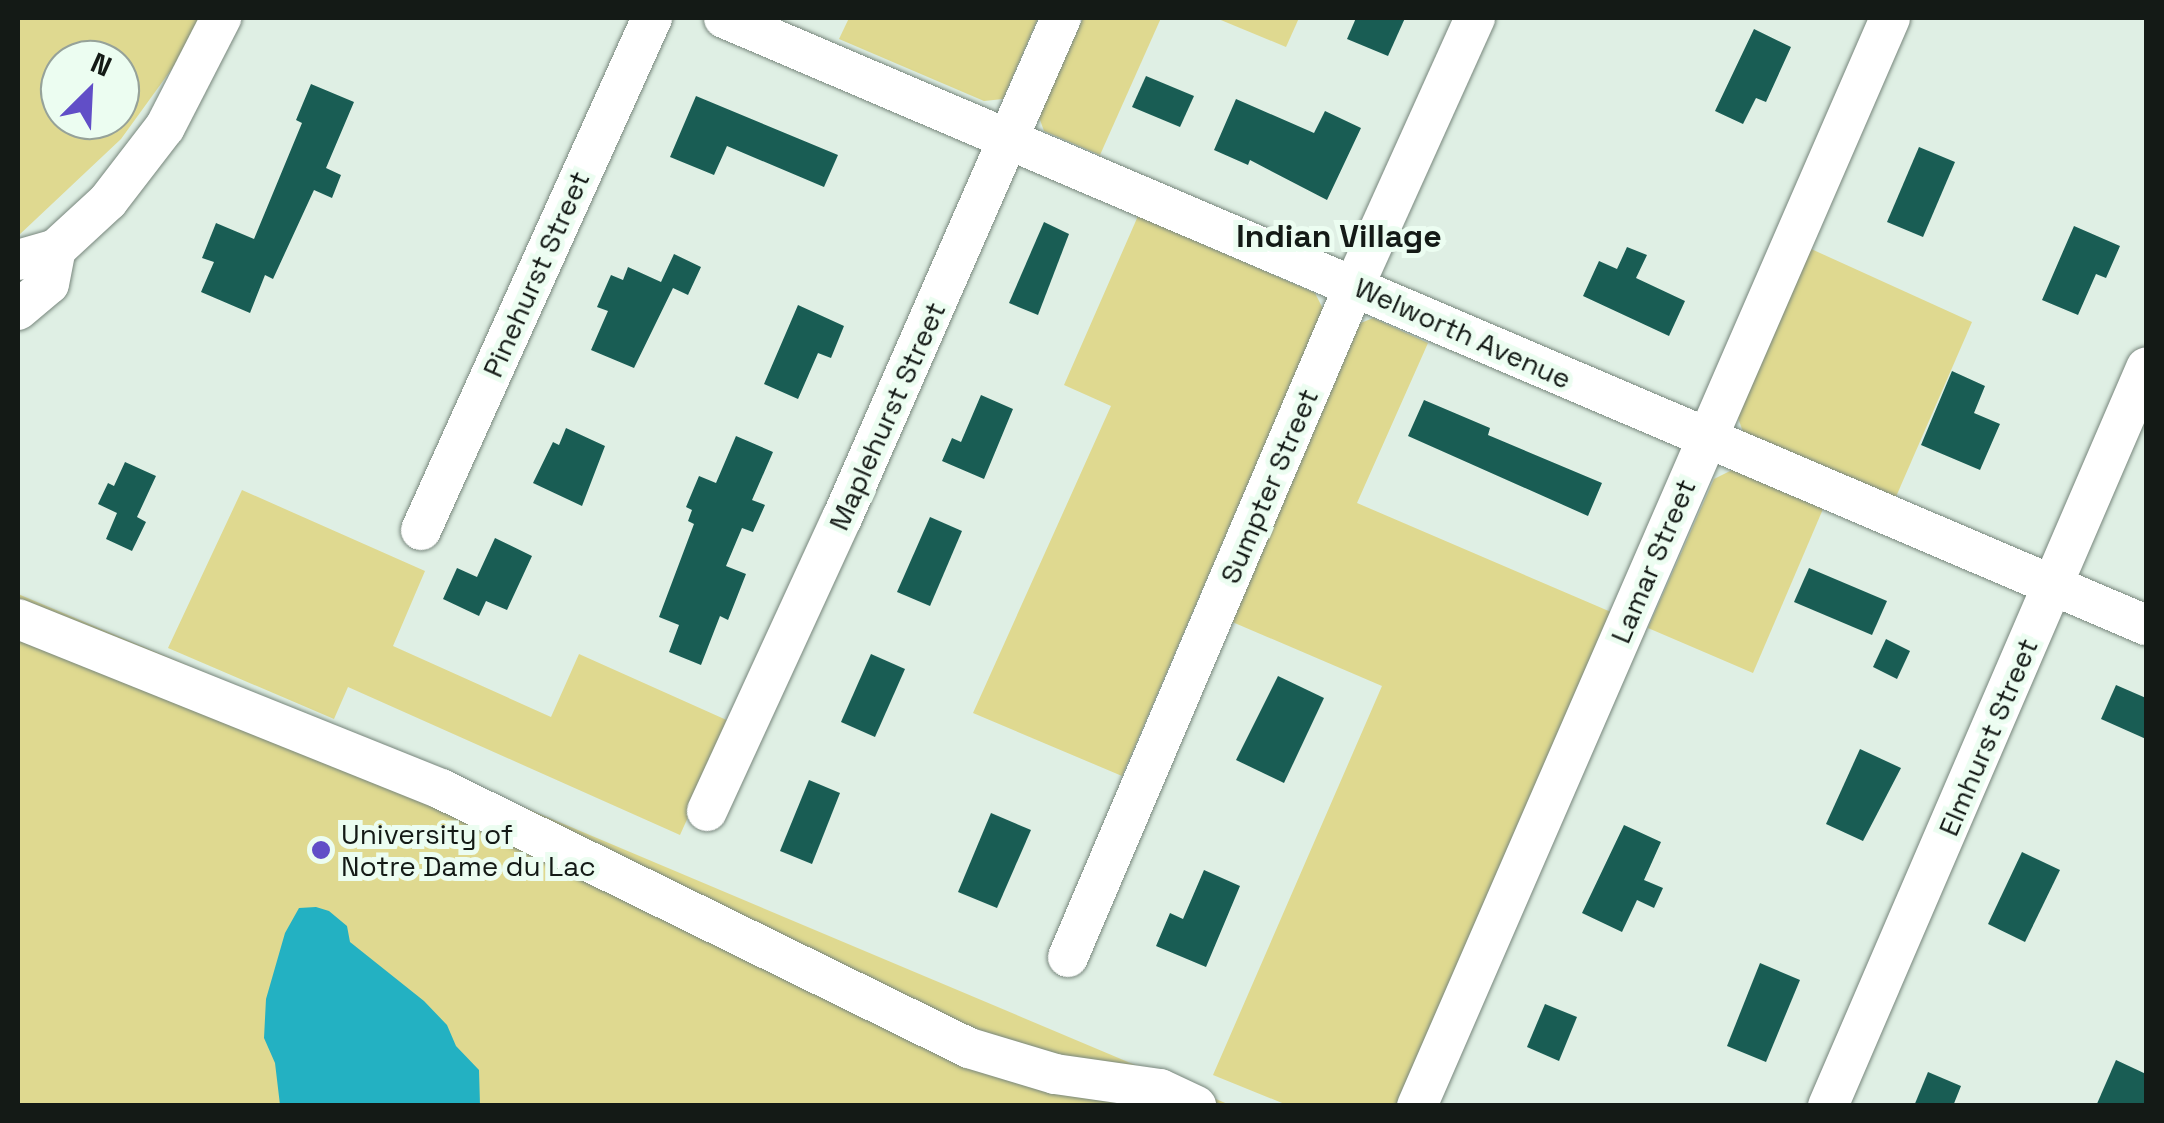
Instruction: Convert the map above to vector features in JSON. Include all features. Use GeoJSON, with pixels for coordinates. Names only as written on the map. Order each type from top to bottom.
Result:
{"type":"FeatureCollection","features":[{"type":"Feature","properties":{"kind":"street"},"geometry":{"type":"LineString","coordinates":[[18,260],[56,248],[108,201],[165,127],[221,18]]}},
{"type":"Feature","properties":{"kind":"street","name":"Pinehurst Street"},"geometry":{"type":"LineString","coordinates":[[420,530],[652,18]]}},
{"type":"Feature","properties":{"kind":"street","name":"Welworth Avenue"},"geometry":{"type":"LineString","coordinates":[[724,18],[2146,625]]}},
{"type":"Feature","properties":{"kind":"street","name":"Maplehurst Street"},"geometry":{"type":"LineString","coordinates":[[707,811],[1061,18]]}},
{"type":"Feature","properties":{"kind":"street","name":"Sumpter Street"},"geometry":{"type":"LineString","coordinates":[[1068,956],[1354,286],[1475,18]]}},
{"type":"Feature","properties":{"kind":"street","name":"Lamar Street"},"geometry":{"type":"LineString","coordinates":[[1418,1106],[1890,18]]}},
{"type":"Feature","properties":{"kind":"street"},"geometry":{"type":"LineString","coordinates":[[18,310],[49,284],[56,248]]}},
{"type":"Feature","properties":{"kind":"street","name":"Elmhurst Street"},"geometry":{"type":"LineString","coordinates":[[1828,1106],[2143,386]]}},
{"type":"Feature","properties":{"kind":"street"},"geometry":{"type":"LineString","coordinates":[[18,619],[441,789],[969,1048],[1055,1074],[1160,1089],[1196,1106]]}},
{"type":"Feature","properties":{"kind":"shaded area"},"geometry":{"type":"Polygon","coordinates":[[[18,18],[201,18],[184,52],[140,113],[140,40],[40,40],[40,140],[120,140],[18,236],[18,18]]]}},
{"type":"Feature","properties":{"kind":"shaded area"},"geometry":{"type":"Polygon","coordinates":[[[849,18],[1038,18],[1003,99],[984,101],[839,39],[849,18]]]}},
{"type":"Feature","properties":{"kind":"shaded area"},"geometry":{"type":"Polygon","coordinates":[[[1083,18],[1161,18],[1100,155],[1044,131],[1039,117],[1083,18]]]}},
{"type":"Feature","properties":{"kind":"shaded area"},"geometry":{"type":"Polygon","coordinates":[[[1216,18],[1299,18],[1286,47],[1216,18]]]}},
{"type":"Feature","properties":{"kind":"shaded area"},"geometry":{"type":"Polygon","coordinates":[[[1138,216],[1315,293],[1323,309],[1122,776],[973,713],[1111,406],[1064,385],[1138,216]]]}},
{"type":"Feature","properties":{"kind":"shaded area"},"geometry":{"type":"Polygon","coordinates":[[[1809,248],[1972,322],[1895,499],[1743,432],[1737,415],[1809,248]]]}},
{"type":"Feature","properties":{"kind":"shaded area"},"geometry":{"type":"Polygon","coordinates":[[[1373,318],[1428,343],[1357,503],[1611,612],[1401,1105],[1287,1105],[1213,1075],[1382,686],[1230,621],[1356,325],[1373,318]]]}},
{"type":"Feature","properties":{"kind":"shaded area"},"geometry":{"type":"Polygon","coordinates":[[[1732,470],[1823,509],[1753,673],[1648,628],[1714,479],[1732,470]]]}},
{"type":"Feature","properties":{"kind":"shaded area"},"geometry":{"type":"Polygon","coordinates":[[[242,490],[425,571],[393,646],[551,717],[579,654],[731,722],[680,835],[348,687],[334,719],[168,648],[242,490]]]}},
{"type":"Feature","properties":{"kind":"shaded area","name":"University of Notre Dame du Lac"},"geometry":{"type":"Polygon","coordinates":[[[18,594],[1230,1105],[18,1105],[18,594]]]}},
{"type":"Feature","properties":{"kind":"water"},"geometry":{"type":"Polygon","coordinates":[[[299,908],[329,911],[347,926],[350,942],[424,1001],[447,1025],[456,1046],[479,1070],[480,1105],[280,1105],[275,1063],[264,1038],[266,999],[285,933],[299,908]]]}},
{"type":"Feature","properties":{"kind":"building"},"geometry":{"type":"Polygon","coordinates":[[[1356,18],[1405,18],[1388,56],[1347,39],[1356,18]]]}},
{"type":"Feature","properties":{"kind":"building"},"geometry":{"type":"Polygon","coordinates":[[[1754,29],[1791,47],[1766,102],[1756,98],[1743,124],[1715,111],[1754,29]]]}},
{"type":"Feature","properties":{"kind":"building"},"geometry":{"type":"Polygon","coordinates":[[[1146,76],[1194,96],[1180,127],[1132,107],[1146,76]]]}},
{"type":"Feature","properties":{"kind":"building"},"geometry":{"type":"Polygon","coordinates":[[[311,84],[354,102],[326,168],[341,175],[332,198],[314,190],[273,279],[265,275],[250,313],[201,292],[214,262],[202,258],[216,223],[254,239],[302,123],[296,120],[311,84]]]}},
{"type":"Feature","properties":{"kind":"building"},"geometry":{"type":"Polygon","coordinates":[[[696,96],[838,155],[824,187],[727,146],[714,175],[670,157],[696,96]]]}},
{"type":"Feature","properties":{"kind":"building"},"geometry":{"type":"Polygon","coordinates":[[[1236,99],[1314,133],[1325,111],[1361,128],[1327,200],[1250,160],[1248,165],[1214,150],[1236,99]]]}},
{"type":"Feature","properties":{"kind":"building"},"geometry":{"type":"Polygon","coordinates":[[[1919,147],[1955,162],[1923,237],[1887,222],[1919,147]]]}},
{"type":"Feature","properties":{"kind":"building"},"geometry":{"type":"Polygon","coordinates":[[[1044,222],[1069,234],[1038,315],[1009,303],[1044,222]]]}},
{"type":"Feature","properties":{"kind":"building"},"geometry":{"type":"Polygon","coordinates":[[[2074,226],[2120,246],[2106,278],[2096,274],[2078,315],[2042,300],[2074,226]]]}},
{"type":"Feature","properties":{"kind":"building"},"geometry":{"type":"Polygon","coordinates":[[[1627,247],[1647,255],[1636,278],[1685,301],[1669,336],[1583,296],[1599,261],[1617,269],[1627,247]]]}},
{"type":"Feature","properties":{"kind":"building"},"geometry":{"type":"Polygon","coordinates":[[[674,254],[701,267],[688,295],[673,288],[634,368],[591,350],[608,311],[597,307],[611,275],[623,280],[628,267],[661,282],[674,254]]]}},
{"type":"Feature","properties":{"kind":"building"},"geometry":{"type":"Polygon","coordinates":[[[798,305],[844,326],[831,358],[818,353],[798,399],[764,384],[798,305]]]}},
{"type":"Feature","properties":{"kind":"building"},"geometry":{"type":"Polygon","coordinates":[[[1952,371],[1985,386],[1974,413],[2000,424],[1980,470],[1921,445],[1952,371]]]}},
{"type":"Feature","properties":{"kind":"building"},"geometry":{"type":"Polygon","coordinates":[[[981,395],[1013,409],[984,479],[942,461],[952,438],[961,442],[981,395]]]}},
{"type":"Feature","properties":{"kind":"building"},"geometry":{"type":"Polygon","coordinates":[[[1424,400],[1490,428],[1488,435],[1602,483],[1588,516],[1408,436],[1424,400]]]}},
{"type":"Feature","properties":{"kind":"building"},"geometry":{"type":"Polygon","coordinates":[[[566,428],[605,446],[582,506],[533,483],[553,442],[559,445],[566,428]]]}},
{"type":"Feature","properties":{"kind":"building"},"geometry":{"type":"Polygon","coordinates":[[[736,436],[773,452],[752,500],[765,505],[753,532],[742,528],[726,566],[746,574],[728,620],[720,616],[701,665],[669,652],[679,625],[659,617],[694,524],[688,521],[692,510],[686,507],[699,476],[716,483],[736,436]]]}},
{"type":"Feature","properties":{"kind":"building"},"geometry":{"type":"Polygon","coordinates":[[[125,462],[156,476],[137,517],[146,522],[132,551],[106,539],[117,513],[98,504],[108,483],[114,486],[125,462]]]}},
{"type":"Feature","properties":{"kind":"building"},"geometry":{"type":"Polygon","coordinates":[[[930,517],[962,531],[930,606],[897,592],[930,517]]]}},
{"type":"Feature","properties":{"kind":"building"},"geometry":{"type":"Polygon","coordinates":[[[495,538],[532,556],[507,610],[486,601],[479,616],[443,599],[457,568],[477,577],[495,538]]]}},
{"type":"Feature","properties":{"kind":"building"},"geometry":{"type":"Polygon","coordinates":[[[1809,568],[1887,601],[1872,635],[1794,602],[1809,568]]]}},
{"type":"Feature","properties":{"kind":"building"},"geometry":{"type":"Polygon","coordinates":[[[1886,639],[1910,651],[1897,679],[1873,667],[1886,639]]]}},
{"type":"Feature","properties":{"kind":"building"},"geometry":{"type":"Polygon","coordinates":[[[871,654],[905,669],[875,737],[841,722],[871,654]]]}},
{"type":"Feature","properties":{"kind":"building"},"geometry":{"type":"Polygon","coordinates":[[[1278,676],[1324,698],[1284,783],[1236,760],[1278,676]]]}},
{"type":"Feature","properties":{"kind":"building"},"geometry":{"type":"Polygon","coordinates":[[[2116,685],[2146,698],[2146,739],[2101,719],[2116,685]]]}},
{"type":"Feature","properties":{"kind":"building"},"geometry":{"type":"Polygon","coordinates":[[[1860,749],[1901,768],[1863,841],[1826,824],[1860,749]]]}},
{"type":"Feature","properties":{"kind":"building"},"geometry":{"type":"Polygon","coordinates":[[[809,780],[840,793],[812,864],[780,851],[809,780]]]}},
{"type":"Feature","properties":{"kind":"building"},"geometry":{"type":"Polygon","coordinates":[[[991,813],[1031,830],[997,908],[958,892],[991,813]]]}},
{"type":"Feature","properties":{"kind":"building"},"geometry":{"type":"Polygon","coordinates":[[[1624,825],[1661,842],[1644,880],[1663,888],[1654,908],[1637,900],[1622,932],[1582,913],[1624,825]]]}},
{"type":"Feature","properties":{"kind":"building"},"geometry":{"type":"Polygon","coordinates":[[[2022,852],[2060,870],[2025,942],[1988,924],[2022,852]]]}},
{"type":"Feature","properties":{"kind":"building"},"geometry":{"type":"Polygon","coordinates":[[[1204,870],[1240,886],[1206,967],[1156,946],[1170,913],[1183,919],[1204,870]]]}},
{"type":"Feature","properties":{"kind":"building"},"geometry":{"type":"Polygon","coordinates":[[[1760,963],[1800,980],[1766,1062],[1727,1046],[1760,963]]]}},
{"type":"Feature","properties":{"kind":"building"},"geometry":{"type":"Polygon","coordinates":[[[1545,1004],[1577,1017],[1559,1061],[1527,1047],[1545,1004]]]}},
{"type":"Feature","properties":{"kind":"building"},"geometry":{"type":"Polygon","coordinates":[[[2116,1060],[2146,1074],[2146,1106],[2096,1106],[2116,1060]]]}},
{"type":"Feature","properties":{"kind":"building"},"geometry":{"type":"Polygon","coordinates":[[[1928,1072],[1961,1086],[1953,1106],[1914,1106],[1928,1072]]]}},
{"type":"Feature","properties":{"kind":"place","name":"University of Notre Dame du Lac"},"geometry":{"type":"Point","coordinates":[321,850]}},
{"type":"Feature","properties":{"kind":"district","name":"Indian Village"},"geometry":{"type":"Point","coordinates":[1339,236]}}]}
